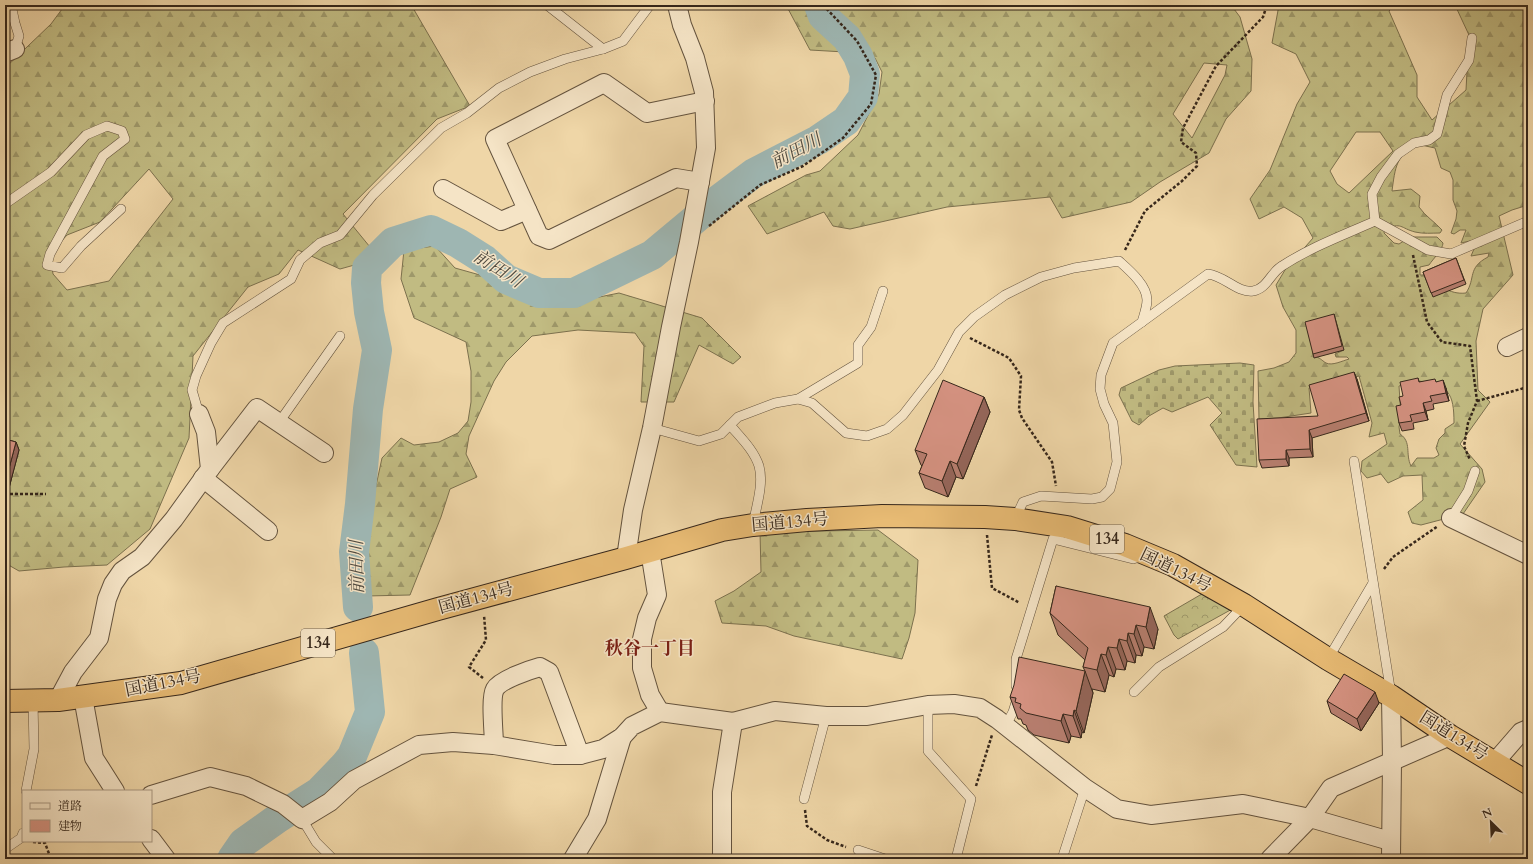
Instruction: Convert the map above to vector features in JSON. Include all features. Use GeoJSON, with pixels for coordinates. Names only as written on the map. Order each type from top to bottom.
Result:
{"type":"FeatureCollection","features":[{"type":"Feature","properties":{"kind":"highway","name":"国道134号"},"geometry":{"type":"LineString","coordinates":[[5,701],[58,700],[181,683],[722,530],[753,524],[882,516],[985,517],[1015,519],[1067,527],[1125,545],[1173,565],[1244,605],[1328,659],[1391,696],[1450,736],[1496,762],[1528,783]]}},
{"type":"Feature","properties":{"kind":"street"},"geometry":{"type":"LineString","coordinates":[[626,558],[632,510],[652,428],[671,328],[690,242],[706,148],[704,92],[696,58],[682,25],[677,5]]}},
{"type":"Feature","properties":{"kind":"street"},"geometry":{"type":"LineString","coordinates":[[700,182],[676,178],[549,240],[539,236],[495,139],[604,83],[647,114],[704,101]]}},
{"type":"Feature","properties":{"kind":"street"},"geometry":{"type":"LineString","coordinates":[[444,189],[501,221],[527,210]]}},
{"type":"Feature","properties":{"kind":"street"},"geometry":{"type":"LineString","coordinates":[[1507,347],[1528,336]]}},
{"type":"Feature","properties":{"kind":"street"},"geometry":{"type":"LineString","coordinates":[[58,700],[73,672],[99,638],[107,599],[113,584],[122,572],[142,557],[174,518],[258,408],[280,421],[324,453]]}},
{"type":"Feature","properties":{"kind":"street"},"geometry":{"type":"LineString","coordinates":[[199,414],[206,432],[207,473],[268,530]]}},
{"type":"Feature","properties":{"kind":"street"},"geometry":{"type":"LineString","coordinates":[[1451,518],[1528,555]]}},
{"type":"Feature","properties":{"kind":"street"},"geometry":{"type":"LineString","coordinates":[[650,551],[657,595],[647,618],[642,639],[642,668],[650,696],[660,712]]}},
{"type":"Feature","properties":{"kind":"street"},"geometry":{"type":"LineString","coordinates":[[494,745],[492,696],[495,688],[524,671],[540,667],[549,672],[580,754]]}},
{"type":"Feature","properties":{"kind":"street"},"geometry":{"type":"LineString","coordinates":[[1391,696],[1391,859]]}},
{"type":"Feature","properties":{"kind":"street"},"geometry":{"type":"LineString","coordinates":[[82,697],[94,758],[114,790]]}},
{"type":"Feature","properties":{"kind":"street"},"geometry":{"type":"LineString","coordinates":[[152,795],[210,777],[246,786],[283,804],[302,819],[330,802],[354,780],[419,745],[453,742],[494,745],[554,755],[580,754],[603,749],[622,737],[632,726],[660,712],[733,722],[775,710],[826,716],[868,716],[928,705],[954,704],[980,708],[1002,722],[1085,788],[1117,809],[1151,815],[1243,804],[1310,818],[1390,841]]}},
{"type":"Feature","properties":{"kind":"street"},"geometry":{"type":"LineString","coordinates":[[722,859],[722,792],[733,722]]}},
{"type":"Feature","properties":{"kind":"street"},"geometry":{"type":"LineString","coordinates":[[1496,762],[1521,732],[1528,729]]}},
{"type":"Feature","properties":{"kind":"street"},"geometry":{"type":"LineString","coordinates":[[1270,859],[1310,818],[1331,788],[1392,760],[1450,736]]}},
{"type":"Feature","properties":{"kind":"street"},"geometry":{"type":"LineString","coordinates":[[573,859],[596,819],[622,737]]}},
{"type":"Feature","properties":{"kind":"street"},"geometry":{"type":"LineString","coordinates":[[152,840],[166,859]]}},
{"type":"Feature","properties":{"kind":"lane"},"geometry":{"type":"LineString","coordinates":[[10,51],[20,36],[11,5]]}},
{"type":"Feature","properties":{"kind":"lane"},"geometry":{"type":"LineString","coordinates":[[547,5],[603,49]]}},
{"type":"Feature","properties":{"kind":"lane"},"geometry":{"type":"LineString","coordinates":[[199,414],[192,390],[196,376],[210,343],[223,323],[292,279],[300,260],[320,243],[340,235],[373,195],[442,128],[467,113],[499,88],[530,72],[565,59],[603,49],[623,41],[650,5]]}},
{"type":"Feature","properties":{"kind":"lane"},"geometry":{"type":"LineString","coordinates":[[1375,221],[1372,194],[1381,177],[1398,154],[1414,143],[1429,140],[1437,134],[1447,95],[1469,60],[1472,38]]}},
{"type":"Feature","properties":{"kind":"lane"},"geometry":{"type":"LineString","coordinates":[[5,204],[51,172],[86,135],[107,126],[122,131],[125,139],[103,156],[50,254],[47,265],[62,268],[81,246],[121,209]]}},
{"type":"Feature","properties":{"kind":"lane"},"geometry":{"type":"LineString","coordinates":[[1375,221],[1428,250],[1451,254],[1528,221]]}},
{"type":"Feature","properties":{"kind":"lane"},"geometry":{"type":"LineString","coordinates":[[1015,519],[1023,502],[1041,496],[1092,499],[1102,497],[1110,489],[1117,462],[1113,423],[1104,404],[1100,389],[1101,375],[1113,343],[1208,274],[1217,275],[1242,291],[1254,291],[1266,284],[1279,267],[1300,254],[1375,221]]}},
{"type":"Feature","properties":{"kind":"lane"},"geometry":{"type":"LineString","coordinates":[[798,399],[812,403],[846,433],[867,436],[887,429],[903,415],[938,370],[959,332],[974,317],[1005,295],[1041,277],[1074,268],[1119,261],[1142,285],[1148,299],[1142,322]]}},
{"type":"Feature","properties":{"kind":"lane"},"geometry":{"type":"LineString","coordinates":[[652,428],[699,440],[721,434],[738,417],[775,403],[798,399],[858,363],[858,346],[871,327],[883,291]]}},
{"type":"Feature","properties":{"kind":"lane"},"geometry":{"type":"LineString","coordinates":[[280,421],[340,336]]}},
{"type":"Feature","properties":{"kind":"lane"},"geometry":{"type":"LineString","coordinates":[[730,425],[751,450],[759,466],[760,484],[753,524]]}},
{"type":"Feature","properties":{"kind":"lane"},"geometry":{"type":"LineString","coordinates":[[1354,460],[1391,696]]}},
{"type":"Feature","properties":{"kind":"lane"},"geometry":{"type":"LineString","coordinates":[[1451,518],[1468,490],[1475,471]]}},
{"type":"Feature","properties":{"kind":"lane"},"geometry":{"type":"LineString","coordinates":[[1002,722],[1016,705],[1016,659],[1053,539],[1133,559],[1148,555]]}},
{"type":"Feature","properties":{"kind":"lane"},"geometry":{"type":"LineString","coordinates":[[1328,659],[1373,583]]}},
{"type":"Feature","properties":{"kind":"lane"},"geometry":{"type":"LineString","coordinates":[[1134,692],[1159,667],[1223,627],[1244,605]]}},
{"type":"Feature","properties":{"kind":"lane"},"geometry":{"type":"LineString","coordinates":[[26,790],[34,749],[33,701]]}},
{"type":"Feature","properties":{"kind":"lane"},"geometry":{"type":"LineString","coordinates":[[928,705],[928,751],[971,799],[957,850],[956,859]]}},
{"type":"Feature","properties":{"kind":"lane"},"geometry":{"type":"LineString","coordinates":[[804,799],[826,716]]}},
{"type":"Feature","properties":{"kind":"lane"},"geometry":{"type":"LineString","coordinates":[[1062,859],[1085,788]]}},
{"type":"Feature","properties":{"kind":"lane"},"geometry":{"type":"LineString","coordinates":[[302,819],[316,842],[333,859]]}},
{"type":"Feature","properties":{"kind":"lane"},"geometry":{"type":"LineString","coordinates":[[5,849],[21,838],[22,836]]}},
{"type":"Feature","properties":{"kind":"lane"},"geometry":{"type":"LineString","coordinates":[[858,850],[885,859]]}},
{"type":"Feature","properties":{"kind":"path"},"geometry":{"type":"LineString","coordinates":[[690,242],[760,185],[803,166],[844,138],[871,104],[876,75],[857,41],[822,5]]}},
{"type":"Feature","properties":{"kind":"path"},"geometry":{"type":"LineString","coordinates":[[1119,261],[1145,211],[1182,181],[1197,166],[1196,153],[1181,142],[1183,128],[1216,66],[1263,18],[1267,5]]}},
{"type":"Feature","properties":{"kind":"path"},"geometry":{"type":"LineString","coordinates":[[1404,236],[1412,248],[1427,322],[1442,342],[1470,346],[1477,401],[1468,423],[1464,446],[1475,471]]}},
{"type":"Feature","properties":{"kind":"path"},"geometry":{"type":"LineString","coordinates":[[959,332],[1009,358],[1021,376],[1019,410],[1022,418],[1052,462],[1058,497]]}},
{"type":"Feature","properties":{"kind":"path"},"geometry":{"type":"LineString","coordinates":[[1477,401],[1528,387]]}},
{"type":"Feature","properties":{"kind":"path"},"geometry":{"type":"LineString","coordinates":[[5,494],[46,494]]}},
{"type":"Feature","properties":{"kind":"path"},"geometry":{"type":"LineString","coordinates":[[985,517],[992,588],[1031,609]]}},
{"type":"Feature","properties":{"kind":"path"},"geometry":{"type":"LineString","coordinates":[[1373,583],[1393,557],[1451,518]]}},
{"type":"Feature","properties":{"kind":"path"},"geometry":{"type":"LineString","coordinates":[[482,597],[486,640],[469,667],[495,688]]}},
{"type":"Feature","properties":{"kind":"path"},"geometry":{"type":"LineString","coordinates":[[971,799],[1002,722]]}},
{"type":"Feature","properties":{"kind":"path"},"geometry":{"type":"LineString","coordinates":[[804,799],[807,826],[827,840],[858,850]]}},
{"type":"Feature","properties":{"kind":"path"},"geometry":{"type":"LineString","coordinates":[[38,842],[45,843],[51,859]]}},
{"type":"Feature","properties":{"kind":"green space"},"geometry":{"type":"Polygon","coordinates":[[[65,5],[416,5],[413,8],[470,106],[437,119],[343,214],[370,247],[358,264],[340,269],[298,250],[279,274],[248,287],[193,356],[189,438],[150,529],[107,565],[19,571],[5,563],[5,68],[51,24],[65,5]],[[149,169],[100,222],[67,235],[50,254],[53,274],[67,290],[109,281],[173,199],[149,169]]]}},
{"type":"Feature","properties":{"kind":"green space"},"geometry":{"type":"Polygon","coordinates":[[[786,5],[1231,5],[1240,17],[1252,59],[1251,91],[1226,119],[1209,153],[1160,182],[1131,202],[1062,218],[1050,197],[947,207],[850,229],[833,226],[824,212],[767,234],[748,206],[806,175],[820,171],[858,135],[879,94],[882,72],[875,58],[845,52],[810,50],[786,5]],[[1204,63],[1173,114],[1192,138],[1225,75],[1227,65],[1204,63]]]}},
{"type":"Feature","properties":{"kind":"green space"},"geometry":{"type":"Polygon","coordinates":[[[1279,5],[1395,5],[1389,11],[1417,75],[1417,97],[1432,120],[1466,90],[1469,35],[1455,5],[1528,5],[1528,205],[1499,216],[1513,275],[1483,309],[1476,341],[1478,390],[1490,402],[1460,444],[1482,469],[1485,482],[1463,514],[1421,525],[1412,523],[1408,512],[1423,500],[1422,475],[1403,476],[1388,483],[1381,474],[1367,478],[1361,471],[1362,461],[1387,444],[1384,433],[1369,437],[1372,423],[1359,376],[1309,388],[1311,413],[1259,419],[1258,371],[1274,368],[1289,362],[1296,353],[1296,330],[1283,307],[1276,285],[1285,270],[1313,238],[1302,218],[1284,207],[1259,219],[1250,199],[1270,170],[1297,104],[1310,82],[1296,54],[1272,43],[1279,5]],[[1356,132],[1330,171],[1337,184],[1349,193],[1393,151],[1380,132],[1356,132]],[[1421,145],[1406,152],[1398,162],[1394,175],[1392,191],[1411,189],[1420,196],[1419,207],[1442,230],[1440,233],[1421,233],[1401,226],[1395,226],[1385,229],[1384,233],[1394,243],[1399,244],[1410,237],[1437,237],[1443,245],[1429,265],[1420,267],[1420,275],[1424,275],[1449,291],[1466,293],[1469,288],[1474,269],[1481,261],[1488,257],[1489,253],[1471,256],[1474,249],[1474,240],[1461,243],[1466,230],[1460,230],[1454,234],[1451,233],[1457,211],[1453,200],[1453,180],[1450,172],[1441,168],[1435,148],[1421,145]],[[1344,350],[1314,357],[1319,358],[1328,364],[1349,359],[1347,357],[1336,357],[1335,354],[1344,350]],[[1418,381],[1399,386],[1401,416],[1399,427],[1400,434],[1406,441],[1411,466],[1417,458],[1434,458],[1439,455],[1436,448],[1439,439],[1445,433],[1445,429],[1454,423],[1453,405],[1448,392],[1437,385],[1418,381]]]}},
{"type":"Feature","properties":{"kind":"green space"},"geometry":{"type":"Polygon","coordinates":[[[435,246],[455,268],[480,275],[555,306],[619,293],[702,318],[741,357],[733,364],[699,345],[674,402],[641,402],[644,346],[635,333],[578,330],[532,336],[506,362],[494,381],[469,436],[466,454],[477,477],[450,489],[441,517],[410,595],[366,596],[360,560],[382,458],[401,438],[414,445],[439,442],[458,433],[468,421],[471,402],[471,371],[466,342],[414,318],[401,279],[404,250],[435,246]]]}},
{"type":"Feature","properties":{"kind":"green space"},"geometry":{"type":"Polygon","coordinates":[[[1240,363],[1254,365],[1253,402],[1257,467],[1236,465],[1210,425],[1222,413],[1208,397],[1172,412],[1163,408],[1149,416],[1139,425],[1132,421],[1119,395],[1121,388],[1159,370],[1175,366],[1240,363]]]}},
{"type":"Feature","properties":{"kind":"green space"},"geometry":{"type":"Polygon","coordinates":[[[878,530],[918,560],[915,613],[902,659],[794,636],[766,626],[722,623],[715,601],[734,591],[761,572],[760,532],[878,530]]]}},
{"type":"Feature","properties":{"kind":"green space"},"geometry":{"type":"Polygon","coordinates":[[[1207,591],[1234,608],[1178,639],[1174,635],[1164,616],[1207,591]]]}},
{"type":"Feature","properties":{"kind":"building"},"geometry":{"type":"Polygon","coordinates":[[[1456,258],[1464,280],[1431,293],[1423,272],[1456,258]]]}},
{"type":"Feature","properties":{"kind":"building"},"geometry":{"type":"Polygon","coordinates":[[[1334,314],[1342,346],[1313,354],[1305,322],[1334,314]]]}},
{"type":"Feature","properties":{"kind":"building"},"geometry":{"type":"Polygon","coordinates":[[[1354,372],[1366,413],[1309,430],[1310,449],[1286,450],[1286,459],[1259,460],[1257,419],[1318,416],[1309,385],[1354,372]]]}},
{"type":"Feature","properties":{"kind":"building"},"geometry":{"type":"Polygon","coordinates":[[[1418,378],[1419,382],[1435,379],[1436,382],[1443,380],[1446,393],[1430,396],[1432,401],[1423,403],[1425,412],[1410,415],[1412,421],[1399,423],[1396,406],[1401,405],[1399,397],[1403,396],[1400,382],[1418,378]]]}},
{"type":"Feature","properties":{"kind":"building"},"geometry":{"type":"Polygon","coordinates":[[[943,380],[984,397],[957,464],[950,461],[942,481],[919,473],[927,454],[915,450],[943,380]]]}},
{"type":"Feature","properties":{"kind":"building"},"geometry":{"type":"Polygon","coordinates":[[[5,439],[16,442],[6,480],[5,480],[5,439]]]}},
{"type":"Feature","properties":{"kind":"building"},"geometry":{"type":"Polygon","coordinates":[[[1056,586],[1150,607],[1146,627],[1136,625],[1134,634],[1128,633],[1127,641],[1119,639],[1117,648],[1108,647],[1106,655],[1101,654],[1097,670],[1083,667],[1088,648],[1050,613],[1056,586]]]}},
{"type":"Feature","properties":{"kind":"building"},"geometry":{"type":"Polygon","coordinates":[[[1019,657],[1085,671],[1076,711],[1074,710],[1073,716],[1063,714],[1061,721],[1026,713],[1020,708],[1021,704],[1015,702],[1016,698],[1010,697],[1014,685],[1019,657]]]}},
{"type":"Feature","properties":{"kind":"building"},"geometry":{"type":"Polygon","coordinates":[[[1344,674],[1375,692],[1357,719],[1327,701],[1344,674]]]}},
{"type":"Feature","properties":{"kind":"waterway","name":"前田川"},"geometry":{"type":"LineString","coordinates":[[358,607],[354,552],[360,504],[368,409],[377,350],[369,312],[366,283],[367,268],[393,242],[431,230],[458,243],[485,260],[506,279],[539,293],[574,293],[652,255],[718,200],[754,173],[818,140],[846,121],[863,97],[865,74],[858,56],[847,38],[823,16],[819,5]]}},
{"type":"Feature","properties":{"kind":"waterway","name":"前田川"},"geometry":{"type":"LineString","coordinates":[[232,859],[243,843],[278,818],[319,792],[352,756],[370,712],[364,653]]}},
{"type":"Feature","properties":{"kind":"district","name":"秋谷一丁目"},"geometry":{"type":"Point","coordinates":[650,648]}}]}
